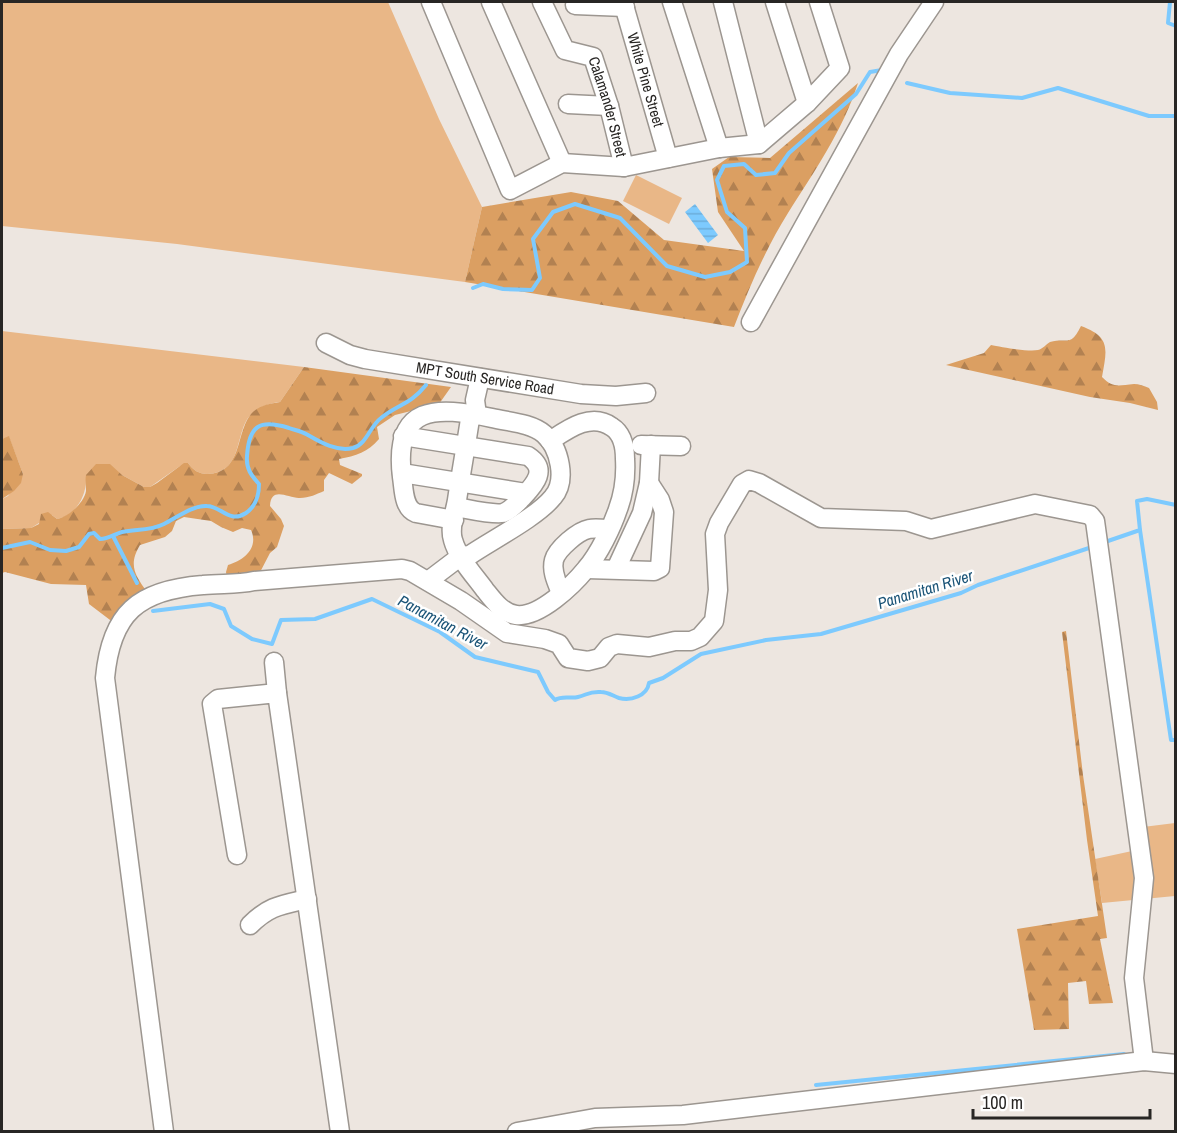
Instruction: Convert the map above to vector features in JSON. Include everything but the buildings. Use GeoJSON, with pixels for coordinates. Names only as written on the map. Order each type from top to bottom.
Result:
{"type":"FeatureCollection","features":[{"type":"Feature","properties":{"kind":"street"},"geometry":{"type":"LineString","coordinates":[[432,2],[510,190],[562,163],[624,167],[719,148],[759,144],[807,103],[840,68],[819,2]]}},
{"type":"Feature","properties":{"kind":"street"},"geometry":{"type":"LineString","coordinates":[[491,2],[562,163]]}},
{"type":"Feature","properties":{"kind":"street","name":"Calamander Street"},"geometry":{"type":"LineString","coordinates":[[542,2],[565,50],[593,57],[609,106],[624,167]]}},
{"type":"Feature","properties":{"kind":"street"},"geometry":{"type":"LineString","coordinates":[[672,2],[719,148]]}},
{"type":"Feature","properties":{"kind":"street"},"geometry":{"type":"LineString","coordinates":[[723,2],[759,144]]}},
{"type":"Feature","properties":{"kind":"street"},"geometry":{"type":"LineString","coordinates":[[775,2],[807,103]]}},
{"type":"Feature","properties":{"kind":"street"},"geometry":{"type":"LineString","coordinates":[[751,322],[899,54],[934,2]]}},
{"type":"Feature","properties":{"kind":"street"},"geometry":{"type":"LineString","coordinates":[[575,5],[624,4]]}},
{"type":"Feature","properties":{"kind":"street","name":"White Pine Street"},"geometry":{"type":"LineString","coordinates":[[624,4],[668,158]]}},
{"type":"Feature","properties":{"kind":"street"},"geometry":{"type":"LineString","coordinates":[[568,105],[609,106]]}},
{"type":"Feature","properties":{"kind":"street","name":"MPT South Service Road"},"geometry":{"type":"LineString","coordinates":[[326,343],[350,355],[365,359],[473,377],[591,395],[616,396],[646,393]]}},
{"type":"Feature","properties":{"kind":"street"},"geometry":{"type":"LineString","coordinates":[[473,377],[475,400],[452,539],[495,603],[511,613],[522,615],[531,613],[553,601],[586,569],[619,508],[625,467],[624,445],[615,429],[601,422],[576,424],[550,441]]}},
{"type":"Feature","properties":{"kind":"street"},"geometry":{"type":"LineString","coordinates":[[403,436],[528,456],[538,468],[537,479],[515,505],[504,513],[412,512],[407,505],[400,448],[403,436],[408,426],[424,414],[444,410],[526,425],[544,434],[550,441],[560,466],[559,483],[553,497],[528,518],[433,584]]}},
{"type":"Feature","properties":{"kind":"street"},"geometry":{"type":"LineString","coordinates":[[624,445],[681,446]]}},
{"type":"Feature","properties":{"kind":"street"},"geometry":{"type":"LineString","coordinates":[[616,570],[634,533],[649,483],[651,445]]}},
{"type":"Feature","properties":{"kind":"street"},"geometry":{"type":"LineString","coordinates":[[402,473],[526,493]]}},
{"type":"Feature","properties":{"kind":"street"},"geometry":{"type":"LineString","coordinates":[[164,1131],[105,678],[109,652],[117,627],[128,611],[163,591],[183,587],[240,584],[254,580],[392,568],[410,571],[433,584],[507,633],[545,639],[559,644],[568,658],[579,661],[600,657],[609,647],[617,644],[649,647],[675,641],[691,641],[700,637],[714,621],[718,590],[715,534],[736,490],[749,480],[759,483],[821,518],[906,521],[931,529],[1035,504],[1090,515],[1095,520],[1144,878],[1134,978],[1144,1061]]}},
{"type":"Feature","properties":{"kind":"street"},"geometry":{"type":"LineString","coordinates":[[586,569],[654,571],[660,568],[664,512],[660,500],[649,483]]}},
{"type":"Feature","properties":{"kind":"street"},"geometry":{"type":"LineString","coordinates":[[561,593],[553,567],[557,553],[582,531],[609,529]]}},
{"type":"Feature","properties":{"kind":"street"},"geometry":{"type":"LineString","coordinates":[[274,662],[340,1131]]}},
{"type":"Feature","properties":{"kind":"street"},"geometry":{"type":"LineString","coordinates":[[237,855],[212,704],[218,699],[277,693]]}},
{"type":"Feature","properties":{"kind":"street"},"geometry":{"type":"LineString","coordinates":[[250,925],[274,906],[307,899]]}},
{"type":"Feature","properties":{"kind":"street"},"geometry":{"type":"LineString","coordinates":[[517,1131],[595,1118],[683,1115],[1144,1061],[1176,1064]]}},
{"type":"Feature","properties":{"kind":"shaded area"},"geometry":{"type":"Polygon","coordinates":[[[2,2],[388,2],[439,119],[482,207],[465,282],[177,244],[2,226],[2,2]]]}},
{"type":"Feature","properties":{"kind":"shaded area"},"geometry":{"type":"Polygon","coordinates":[[[636,175],[682,198],[669,224],[623,201],[636,175]]]}},
{"type":"Feature","properties":{"kind":"shaded area"},"geometry":{"type":"Polygon","coordinates":[[[2,331],[304,367],[280,402],[262,407],[248,418],[232,461],[218,472],[201,473],[194,470],[188,463],[150,487],[144,487],[122,475],[86,480],[82,499],[69,514],[57,519],[52,515],[31,528],[2,529],[2,499],[8,496],[23,474],[9,437],[2,439],[2,331]]]}},
{"type":"Feature","properties":{"kind":"shaded area"},"geometry":{"type":"Polygon","coordinates":[[[1175,823],[1175,896],[1102,903],[1095,859],[1146,848],[1143,827],[1175,823]]]}},
{"type":"Feature","properties":{"kind":"green space"},"geometry":{"type":"Polygon","coordinates":[[[858,83],[836,134],[765,254],[734,327],[465,282],[482,207],[571,192],[618,201],[664,240],[744,251],[718,212],[712,169],[729,157],[770,158],[858,83]]]}},
{"type":"Feature","properties":{"kind":"green space"},"geometry":{"type":"Polygon","coordinates":[[[1081,326],[1098,335],[1105,345],[1102,377],[1113,385],[1136,384],[1149,388],[1157,402],[1158,410],[946,365],[984,353],[991,345],[1038,350],[1050,342],[1071,339],[1081,326]]]}},
{"type":"Feature","properties":{"kind":"green space"},"geometry":{"type":"Polygon","coordinates":[[[304,367],[451,387],[439,404],[395,415],[377,427],[379,439],[370,447],[356,455],[339,459],[340,465],[362,474],[352,484],[329,473],[324,480],[324,491],[310,497],[296,498],[281,494],[274,496],[270,506],[284,526],[277,547],[270,553],[257,578],[227,579],[226,572],[228,565],[239,560],[251,548],[253,536],[251,530],[242,528],[233,532],[211,521],[184,517],[176,521],[172,531],[165,537],[140,545],[134,558],[134,570],[147,592],[114,623],[89,604],[86,585],[51,584],[2,573],[2,529],[31,528],[39,524],[41,514],[48,512],[57,519],[70,512],[85,496],[86,475],[96,464],[110,464],[122,475],[144,487],[157,483],[184,463],[188,463],[196,471],[204,474],[219,472],[227,467],[233,460],[251,414],[268,404],[280,402],[304,367]]]}},
{"type":"Feature","properties":{"kind":"green space"},"geometry":{"type":"Polygon","coordinates":[[[9,436],[23,474],[21,483],[2,499],[2,439],[9,436]]]}},
{"type":"Feature","properties":{"kind":"green space"},"geometry":{"type":"Polygon","coordinates":[[[1066,631],[1083,775],[1107,938],[1100,939],[1113,1003],[1089,1004],[1086,981],[1068,983],[1069,1029],[1034,1030],[1017,929],[1098,916],[1062,632],[1066,631]]]}},
{"type":"Feature","properties":{"kind":"water"},"geometry":{"type":"Polygon","coordinates":[[[695,204],[718,235],[708,243],[685,212],[695,204]]]}},
{"type":"Feature","properties":{"kind":"waterway"},"geometry":{"type":"LineString","coordinates":[[1170,2],[1168,23],[1176,26]]}},
{"type":"Feature","properties":{"kind":"waterway"},"geometry":{"type":"LineString","coordinates":[[473,288],[483,284],[503,289],[532,290],[540,278],[533,239],[553,212],[575,204],[620,218],[667,266],[705,277],[730,272],[747,262],[745,228],[727,212],[717,180],[724,166],[744,164],[756,175],[775,173],[789,153],[856,94],[870,72],[882,70]]}},
{"type":"Feature","properties":{"kind":"waterway"},"geometry":{"type":"LineString","coordinates":[[907,83],[950,93],[1022,98],[1058,88],[1149,116],[1176,116]]}},
{"type":"Feature","properties":{"kind":"waterway","name":"Panamitan River"},"geometry":{"type":"LineString","coordinates":[[2,548],[30,542],[50,550],[66,551],[79,547],[89,534],[94,533],[103,539],[122,532],[154,528],[202,506],[212,507],[230,516],[240,516],[252,507],[258,493],[259,484],[247,465],[250,437],[258,427],[270,424],[279,425],[302,432],[340,449],[353,448],[362,443],[381,418],[415,397],[426,385]]}},
{"type":"Feature","properties":{"kind":"waterway"},"geometry":{"type":"LineString","coordinates":[[1105,542],[1140,530],[1137,501],[1147,499],[1176,505]]}},
{"type":"Feature","properties":{"kind":"waterway"},"geometry":{"type":"LineString","coordinates":[[1140,530],[1171,740],[1176,740]]}},
{"type":"Feature","properties":{"kind":"waterway","name":"Panamitan River"},"geometry":{"type":"LineString","coordinates":[[113,536],[137,583]]}},
{"type":"Feature","properties":{"kind":"waterway","name":"Panamitan River"},"geometry":{"type":"LineString","coordinates":[[153,611],[210,604],[224,609],[231,626],[252,639],[272,644],[281,620],[315,619],[372,599],[440,632],[475,657],[538,672],[548,692],[555,700],[597,692],[628,699],[642,694],[649,683],[663,678],[701,654],[766,640],[821,634],[961,593],[978,585],[1092,547]]}},
{"type":"Feature","properties":{"kind":"waterway"},"geometry":{"type":"LineString","coordinates":[[816,1085],[1124,1054]]}}]}
